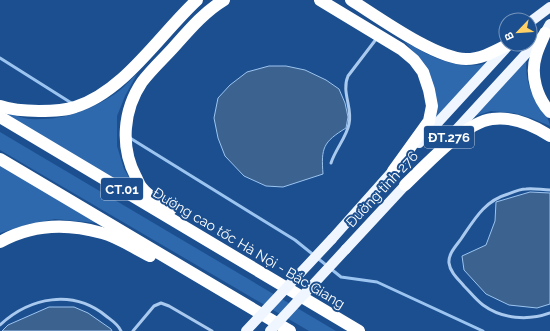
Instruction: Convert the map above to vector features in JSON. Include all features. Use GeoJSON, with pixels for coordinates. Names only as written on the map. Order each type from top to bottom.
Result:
{"type":"FeatureCollection","features":[{"type":"Feature","properties":{"kind":"highway"},"geometry":{"type":"LineString","coordinates":[[0,106],[29,111],[51,112],[75,107],[95,98],[115,85],[131,70],[197,0]]}},
{"type":"Feature","properties":{"kind":"highway"},"geometry":{"type":"LineString","coordinates":[[224,0],[213,6],[142,81],[132,100],[126,120],[125,144],[130,166],[142,188],[161,203],[187,219],[243,263]]}},
{"type":"Feature","properties":{"kind":"highway"},"geometry":{"type":"LineString","coordinates":[[320,0],[401,49],[414,60],[423,72],[432,106],[429,121],[393,171]]}},
{"type":"Feature","properties":{"kind":"highway"},"geometry":{"type":"LineString","coordinates":[[351,0],[408,35],[443,54],[465,59],[484,57],[498,50]]}},
{"type":"Feature","properties":{"kind":"highway"},"geometry":{"type":"LineString","coordinates":[[547,28],[535,57],[533,72],[537,90],[545,107],[550,112]]}},
{"type":"Feature","properties":{"kind":"highway","name":"Đường cao tốc Hà Nội - Bắc Giang"},"geometry":{"type":"LineString","coordinates":[[0,117],[184,226],[243,263],[358,330]]}},
{"type":"Feature","properties":{"kind":"highway"},"geometry":{"type":"LineString","coordinates":[[405,185],[452,141],[469,128],[491,118],[513,119],[530,125],[550,136]]}},
{"type":"Feature","properties":{"kind":"highway","name":"CT.01"},"geometry":{"type":"LineString","coordinates":[[0,159],[290,331]]}},
{"type":"Feature","properties":{"kind":"highway"},"geometry":{"type":"LineString","coordinates":[[0,242],[32,229],[57,226],[104,233],[231,295]]}},
{"type":"Feature","properties":{"kind":"main road"},"geometry":{"type":"LineString","coordinates":[[538,16],[550,7]]}},
{"type":"Feature","properties":{"kind":"main road","name":"Đường tỉnh 276"},"geometry":{"type":"LineString","coordinates":[[270,331],[547,28]]}},
{"type":"Feature","properties":{"kind":"main road","name":"Đường tỉnh 276"},"geometry":{"type":"LineString","coordinates":[[246,331],[332,239],[502,52]]}},
{"type":"Feature","properties":{"kind":"lane"},"geometry":{"type":"LineString","coordinates":[[331,163],[334,154],[350,124],[350,111],[346,90],[348,76],[378,36]]}},
{"type":"Feature","properties":{"kind":"lane"},"geometry":{"type":"LineString","coordinates":[[550,190],[525,189],[493,200],[485,206],[476,217],[454,247],[449,259],[449,264],[455,276],[484,306],[512,318],[540,317],[550,313]]}},
{"type":"Feature","properties":{"kind":"lane"},"geometry":{"type":"LineString","coordinates":[[0,325],[16,312],[56,298],[82,302],[96,308],[118,326],[120,331]]}},
{"type":"Feature","properties":{"kind":"lane"},"geometry":{"type":"LineString","coordinates":[[133,331],[154,306],[161,303],[169,306],[212,331]]}},
{"type":"Feature","properties":{"kind":"shaded area"},"geometry":{"type":"Polygon","coordinates":[[[404,41],[434,57],[456,64],[479,65],[490,62],[436,121],[417,56],[404,41]]]}},
{"type":"Feature","properties":{"kind":"shaded area"},"geometry":{"type":"Polygon","coordinates":[[[526,61],[527,76],[530,88],[548,119],[550,126],[514,113],[491,111],[475,116],[526,61]]]}},
{"type":"Feature","properties":{"kind":"shaded area"},"geometry":{"type":"Polygon","coordinates":[[[269,66],[286,66],[305,70],[326,80],[339,89],[345,103],[348,117],[346,128],[332,137],[325,146],[323,152],[323,174],[283,187],[266,186],[244,176],[225,156],[218,138],[214,118],[218,98],[230,85],[247,72],[269,66]]]}},
{"type":"Feature","properties":{"kind":"shaded area"},"geometry":{"type":"Polygon","coordinates":[[[137,74],[125,96],[117,116],[117,146],[124,169],[138,193],[0,111],[30,119],[54,118],[77,113],[109,98],[137,74]]]}},
{"type":"Feature","properties":{"kind":"shaded area"},"geometry":{"type":"Polygon","coordinates":[[[0,132],[336,331],[309,331],[0,150],[0,132]]]}},
{"type":"Feature","properties":{"kind":"shaded area"},"geometry":{"type":"Polygon","coordinates":[[[0,165],[97,223],[55,219],[29,224],[0,233],[0,165]]]}},
{"type":"Feature","properties":{"kind":"shaded area"},"geometry":{"type":"Polygon","coordinates":[[[530,192],[550,193],[550,304],[537,308],[509,305],[486,294],[464,270],[462,256],[486,245],[495,221],[496,202],[530,192]]]}},
{"type":"Feature","properties":{"kind":"shaded area"},"geometry":{"type":"Polygon","coordinates":[[[49,307],[74,307],[88,313],[112,331],[2,331],[8,325],[49,307]]]}},
{"type":"Feature","properties":{"kind":"waterway"},"geometry":{"type":"LineString","coordinates":[[0,58],[73,104]]}},
{"type":"Feature","properties":{"kind":"waterway"},"geometry":{"type":"LineString","coordinates":[[130,138],[295,240],[341,277],[377,282],[483,331]]}}]}
